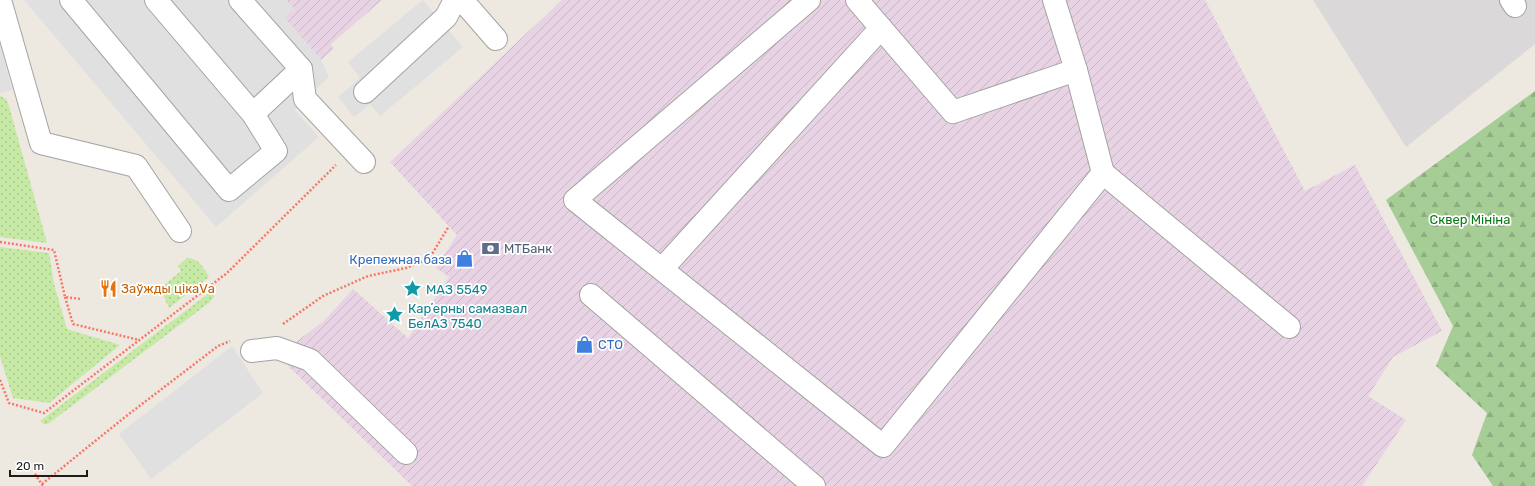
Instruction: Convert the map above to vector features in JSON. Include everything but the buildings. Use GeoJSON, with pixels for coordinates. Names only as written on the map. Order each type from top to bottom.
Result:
{"type":"FeatureCollection","features":[{"type":"Feature","properties":{"kind":"lane"},"geometry":{"type":"LineString","coordinates":[[0,0],[41,143],[136,166],[180,231]]}},
{"type":"Feature","properties":{"kind":"lane"},"geometry":{"type":"LineString","coordinates":[[71,0],[229,190],[276,151],[253,114],[156,0]]}},
{"type":"Feature","properties":{"kind":"lane"},"geometry":{"type":"LineString","coordinates":[[240,0],[302,69],[305,99],[358,156]]}},
{"type":"Feature","properties":{"kind":"lane"},"geometry":{"type":"LineString","coordinates":[[365,92],[446,17],[454,0]]}},
{"type":"Feature","properties":{"kind":"lane"},"geometry":{"type":"LineString","coordinates":[[462,0],[496,39]]}},
{"type":"Feature","properties":{"kind":"lane"},"geometry":{"type":"LineString","coordinates":[[809,0],[575,200],[883,446],[1103,173]]}},
{"type":"Feature","properties":{"kind":"lane"},"geometry":{"type":"LineString","coordinates":[[857,0],[953,112],[1076,70]]}},
{"type":"Feature","properties":{"kind":"lane"},"geometry":{"type":"LineString","coordinates":[[1054,0],[1076,70],[1103,173],[1289,327]]}},
{"type":"Feature","properties":{"kind":"lane"},"geometry":{"type":"LineString","coordinates":[[662,269],[881,28]]}},
{"type":"Feature","properties":{"kind":"lane"},"geometry":{"type":"LineString","coordinates":[[253,114],[302,69]]}},
{"type":"Feature","properties":{"kind":"lane"},"geometry":{"type":"LineString","coordinates":[[591,295],[814,486]]}},
{"type":"Feature","properties":{"kind":"lane"},"geometry":{"type":"LineString","coordinates":[[252,351],[277,348],[310,360],[406,453]]}},
{"type":"Feature","properties":{"kind":"path"},"geometry":{"type":"LineString","coordinates":[[0,380],[9,403],[44,413],[227,273],[358,156]]}},
{"type":"Feature","properties":{"kind":"path"},"geometry":{"type":"LineString","coordinates":[[0,242],[54,250],[73,324],[139,340]]}},
{"type":"Feature","properties":{"kind":"path"},"geometry":{"type":"LineString","coordinates":[[65,297],[81,299]]}},
{"type":"Feature","properties":{"kind":"path"},"geometry":{"type":"LineString","coordinates":[[35,474],[43,486]]}},
{"type":"Feature","properties":{"kind":"shaded area"},"geometry":{"type":"Polygon","coordinates":[[[24,0],[286,0],[294,9],[284,17],[321,60],[329,77],[295,110],[319,137],[216,227],[24,0]]]}},
{"type":"Feature","properties":{"kind":"shaded area"},"geometry":{"type":"Polygon","coordinates":[[[286,0],[382,0],[331,44],[333,49],[321,60],[284,17],[294,9],[286,0]]]}},
{"type":"Feature","properties":{"kind":"shaded area"},"geometry":{"type":"Polygon","coordinates":[[[423,0],[463,47],[380,116],[370,104],[354,117],[338,97],[360,78],[348,62],[423,0]]]}},
{"type":"Feature","properties":{"kind":"shaded area"},"geometry":{"type":"Polygon","coordinates":[[[562,0],[1205,0],[1305,191],[1355,165],[1442,331],[1393,357],[1368,396],[1406,420],[1362,486],[412,486],[286,364],[296,342],[324,321],[353,289],[408,338],[449,277],[436,268],[457,235],[390,162],[562,0]]]}},
{"type":"Feature","properties":{"kind":"shaded area"},"geometry":{"type":"Polygon","coordinates":[[[1313,0],[1535,0],[1535,44],[1406,147],[1313,0]]]}},
{"type":"Feature","properties":{"kind":"shaded area"},"geometry":{"type":"Polygon","coordinates":[[[0,44],[12,90],[0,93],[0,44]]]}},
{"type":"Feature","properties":{"kind":"shaded area"},"geometry":{"type":"Polygon","coordinates":[[[232,346],[263,393],[151,479],[119,434],[232,346]]]}},
{"type":"Feature","properties":{"kind":"green space","name":"Сквер Мініна"},"geometry":{"type":"Polygon","coordinates":[[[1535,91],[1535,486],[1493,486],[1472,455],[1487,413],[1436,366],[1453,326],[1386,200],[1535,91]]]}},
{"type":"Feature","properties":{"kind":"green space"},"geometry":{"type":"Polygon","coordinates":[[[0,96],[6,99],[9,106],[47,243],[0,237],[0,96]]]}},
{"type":"Feature","properties":{"kind":"green space"},"geometry":{"type":"Polygon","coordinates":[[[0,247],[49,253],[54,284],[67,329],[120,345],[49,403],[13,398],[0,356],[0,247]]]}},
{"type":"Feature","properties":{"kind":"green space"},"geometry":{"type":"Polygon","coordinates":[[[187,258],[198,261],[209,277],[169,308],[164,297],[163,286],[181,271],[178,266],[187,258]]]}},
{"type":"Feature","properties":{"kind":"green space"},"geometry":{"type":"Polygon","coordinates":[[[213,290],[214,297],[210,302],[48,424],[44,424],[40,421],[213,290]]]}},
{"type":"Feature","properties":{"kind":"place","name":"МТБанк"},"geometry":{"type":"Point","coordinates":[491,248]}},
{"type":"Feature","properties":{"kind":"place","name":"Крепежная база"},"geometry":{"type":"Point","coordinates":[465,259]}},
{"type":"Feature","properties":{"kind":"place","name":"Заўжды цікаVа"},"geometry":{"type":"Point","coordinates":[108,288]}},
{"type":"Feature","properties":{"kind":"place","name":"МАЗ 5549"},"geometry":{"type":"Point","coordinates":[413,289]}},
{"type":"Feature","properties":{"kind":"place","name":"Карʼерны самазвал БелАЗ 7540"},"geometry":{"type":"Point","coordinates":[395,315]}},
{"type":"Feature","properties":{"kind":"place","name":"СТО"},"geometry":{"type":"Point","coordinates":[585,344]}}]}
